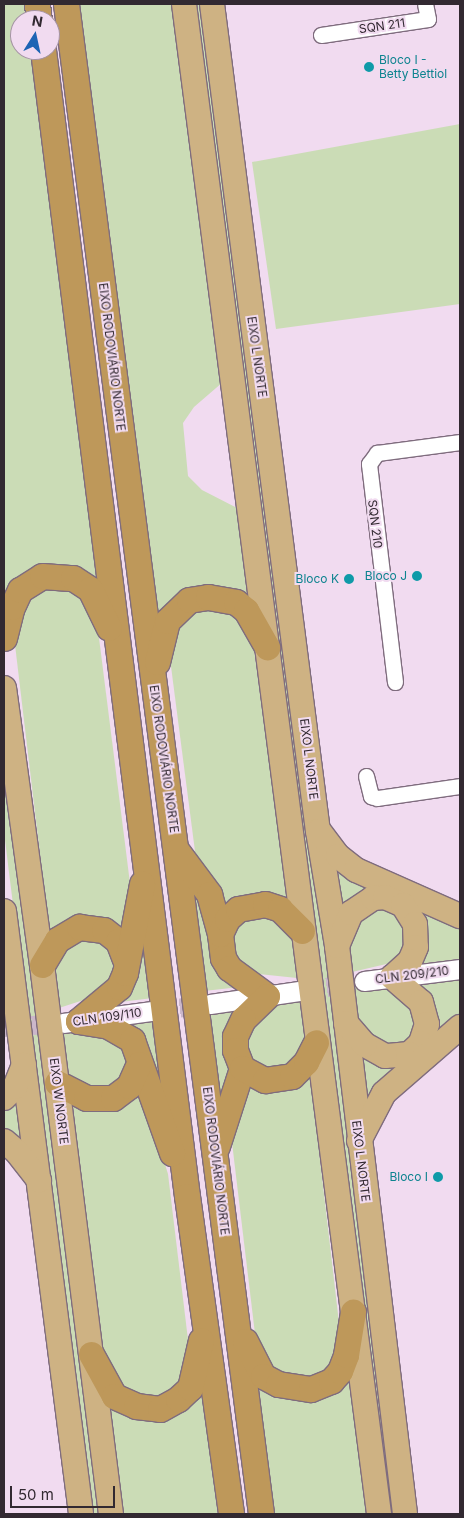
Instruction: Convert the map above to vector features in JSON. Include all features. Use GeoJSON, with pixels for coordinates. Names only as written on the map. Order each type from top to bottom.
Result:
{"type":"FeatureCollection","features":[{"type":"Feature","properties":{"kind":"highway","name":"EIXO RODOVIÁRIO NORTE"},"geometry":{"type":"LineString","coordinates":[[66,4],[261,1514]]}},
{"type":"Feature","properties":{"kind":"highway"},"geometry":{"type":"LineString","coordinates":[[44,60],[122,660],[145,867],[187,1196],[205,1315],[231,1514]]}},
{"type":"Feature","properties":{"kind":"highway"},"geometry":{"type":"LineString","coordinates":[[4,638],[12,607],[20,590],[42,576],[73,578],[97,598],[122,660]]}},
{"type":"Feature","properties":{"kind":"highway"},"geometry":{"type":"LineString","coordinates":[[154,687],[160,643],[167,621],[189,600],[208,597],[236,602],[246,610],[267,647]]}},
{"type":"Feature","properties":{"kind":"highway"},"geometry":{"type":"LineString","coordinates":[[176,849],[209,894],[220,934],[221,947],[229,968],[267,996],[243,1019],[235,1036],[236,1050],[242,1068],[215,1153]]}},
{"type":"Feature","properties":{"kind":"highway"},"geometry":{"type":"LineString","coordinates":[[70,1022],[118,986],[125,973],[125,959],[145,867]]}},
{"type":"Feature","properties":{"kind":"highway"},"geometry":{"type":"LineString","coordinates":[[220,934],[227,919],[238,909],[265,904],[280,909],[302,930]]}},
{"type":"Feature","properties":{"kind":"highway"},"geometry":{"type":"LineString","coordinates":[[42,965],[57,940],[78,926],[104,930],[118,941],[125,959]]}},
{"type":"Feature","properties":{"kind":"highway"},"geometry":{"type":"LineString","coordinates":[[70,1022],[120,1031],[132,1040],[138,1064],[187,1196]]}},
{"type":"Feature","properties":{"kind":"highway"},"geometry":{"type":"LineString","coordinates":[[242,1068],[265,1080],[292,1076],[306,1062],[316,1042]]}},
{"type":"Feature","properties":{"kind":"highway"},"geometry":{"type":"LineString","coordinates":[[57,1083],[86,1098],[112,1098],[129,1086],[138,1064]]}},
{"type":"Feature","properties":{"kind":"highway"},"geometry":{"type":"LineString","coordinates":[[237,1324],[263,1376],[278,1384],[311,1389],[331,1381],[340,1371],[346,1355],[352,1312]]}},
{"type":"Feature","properties":{"kind":"highway"},"geometry":{"type":"LineString","coordinates":[[91,1354],[114,1396],[136,1406],[160,1409],[178,1399],[190,1388],[205,1315]]}},
{"type":"Feature","properties":{"kind":"main road"},"geometry":{"type":"LineString","coordinates":[[184,4],[316,1042],[379,1514]]}},
{"type":"Feature","properties":{"kind":"main road","name":"EIXO L NORTE"},"geometry":{"type":"LineString","coordinates":[[212,4],[318,831],[337,946],[358,1142],[405,1514]]}},
{"type":"Feature","properties":{"kind":"main road","name":"EIXO W NORTE"},"geometry":{"type":"LineString","coordinates":[[4,688],[42,965],[111,1514]]}},
{"type":"Feature","properties":{"kind":"main road"},"geometry":{"type":"LineString","coordinates":[[318,831],[338,856],[356,870],[460,916]]}},
{"type":"Feature","properties":{"kind":"main road"},"geometry":{"type":"LineString","coordinates":[[337,946],[351,913],[362,903],[385,897],[403,905],[415,924],[416,948],[410,961],[392,977],[422,1002],[426,1015],[425,1033],[416,1048],[409,1054],[394,1057],[376,1053],[346,1023]]}},
{"type":"Feature","properties":{"kind":"main road"},"geometry":{"type":"LineString","coordinates":[[4,912],[8,976],[24,1065],[40,1181],[44,1238],[81,1514]]}},
{"type":"Feature","properties":{"kind":"main road"},"geometry":{"type":"LineString","coordinates":[[358,1142],[384,1093],[460,1026]]}},
{"type":"Feature","properties":{"kind":"main road"},"geometry":{"type":"LineString","coordinates":[[4,1098],[14,1087],[24,1065]]}},
{"type":"Feature","properties":{"kind":"main road"},"geometry":{"type":"LineString","coordinates":[[4,1141],[17,1152],[40,1181]]}},
{"type":"Feature","properties":{"kind":"street","name":"SQN 211"},"geometry":{"type":"LineString","coordinates":[[321,35],[428,19],[425,4]]}},
{"type":"Feature","properties":{"kind":"street","name":"SQN 210"},"geometry":{"type":"LineString","coordinates":[[394,682],[369,464],[378,453],[460,442]]}},
{"type":"Feature","properties":{"kind":"street"},"geometry":{"type":"LineString","coordinates":[[366,776],[371,796],[377,798],[460,786]]}},
{"type":"Feature","properties":{"kind":"street","name":"CLN 209/210"},"geometry":{"type":"LineString","coordinates":[[364,981],[460,969]]}},
{"type":"Feature","properties":{"kind":"street"},"geometry":{"type":"LineString","coordinates":[[210,1004],[299,991]]}},
{"type":"Feature","properties":{"kind":"street","name":"CLN 109/110"},"geometry":{"type":"LineString","coordinates":[[70,1022],[152,1011]]}},
{"type":"Feature","properties":{"kind":"green space"},"geometry":{"type":"Polygon","coordinates":[[[4,4],[27,4],[28,10],[10,10],[10,60],[34,60],[101,590],[85,575],[4,598],[4,4]]]}},
{"type":"Feature","properties":{"kind":"green space"},"geometry":{"type":"Polygon","coordinates":[[[79,4],[180,4],[223,382],[194,407],[183,423],[188,476],[202,490],[241,510],[258,612],[241,596],[158,624],[79,4]]]}},
{"type":"Feature","properties":{"kind":"green space"},"geometry":{"type":"Polygon","coordinates":[[[196,4],[205,4],[398,1514],[387,1514],[196,4]]]}},
{"type":"Feature","properties":{"kind":"green space"},"geometry":{"type":"Polygon","coordinates":[[[460,124],[460,304],[276,329],[252,162],[460,124]]]}},
{"type":"Feature","properties":{"kind":"green space"},"geometry":{"type":"Polygon","coordinates":[[[56,582],[78,589],[97,622],[132,899],[123,940],[50,938],[13,628],[18,605],[56,582]]]}},
{"type":"Feature","properties":{"kind":"green space"},"geometry":{"type":"Polygon","coordinates":[[[196,607],[240,615],[253,641],[289,908],[225,917],[196,859],[169,651],[177,620],[196,607]]]}},
{"type":"Feature","properties":{"kind":"green space"},"geometry":{"type":"Polygon","coordinates":[[[4,747],[101,1514],[91,1514],[20,961],[4,832],[4,747]]]}},
{"type":"Feature","properties":{"kind":"green space"},"geometry":{"type":"Polygon","coordinates":[[[330,850],[460,920],[460,959],[410,965],[406,901],[342,914],[330,850]]]}},
{"type":"Feature","properties":{"kind":"green space"},"geometry":{"type":"Polygon","coordinates":[[[190,882],[249,986],[204,991],[190,882]]]}},
{"type":"Feature","properties":{"kind":"green space"},"geometry":{"type":"Polygon","coordinates":[[[362,907],[398,909],[410,942],[395,962],[352,972],[347,938],[362,907]]]}},
{"type":"Feature","properties":{"kind":"green space"},"geometry":{"type":"Polygon","coordinates":[[[266,909],[292,937],[297,978],[249,973],[234,962],[231,926],[266,909]]]}},
{"type":"Feature","properties":{"kind":"green space"},"geometry":{"type":"Polygon","coordinates":[[[142,919],[153,998],[104,1004],[142,919]]]}},
{"type":"Feature","properties":{"kind":"green space"},"geometry":{"type":"Polygon","coordinates":[[[105,938],[119,970],[96,996],[59,1008],[53,965],[64,940],[105,938]]]}},
{"type":"Feature","properties":{"kind":"green space"},"geometry":{"type":"Polygon","coordinates":[[[460,975],[460,1021],[364,1112],[360,1048],[426,1041],[411,981],[460,975]]]}},
{"type":"Feature","properties":{"kind":"green space"},"geometry":{"type":"Polygon","coordinates":[[[354,987],[403,989],[420,1026],[403,1046],[378,1047],[358,1020],[354,987]]]}},
{"type":"Feature","properties":{"kind":"green space"},"geometry":{"type":"Polygon","coordinates":[[[299,995],[306,1037],[304,1050],[285,1071],[250,1065],[241,1030],[262,1009],[299,995]]]}},
{"type":"Feature","properties":{"kind":"green space"},"geometry":{"type":"Polygon","coordinates":[[[251,1001],[231,1068],[220,1110],[206,1007],[251,1001]]]}},
{"type":"Feature","properties":{"kind":"green space"},"geometry":{"type":"Polygon","coordinates":[[[154,1014],[171,1140],[119,1023],[154,1014]]]}},
{"type":"Feature","properties":{"kind":"green space"},"geometry":{"type":"Polygon","coordinates":[[[61,1027],[112,1032],[132,1060],[110,1093],[70,1079],[61,1027]]]}},
{"type":"Feature","properties":{"kind":"green space"},"geometry":{"type":"Polygon","coordinates":[[[309,1065],[341,1340],[329,1368],[309,1380],[275,1373],[256,1342],[230,1126],[241,1088],[309,1065]]]}},
{"type":"Feature","properties":{"kind":"green space"},"geometry":{"type":"Polygon","coordinates":[[[139,1082],[168,1174],[189,1348],[180,1386],[155,1399],[124,1392],[105,1363],[70,1097],[139,1082]]]}},
{"type":"Feature","properties":{"kind":"green space"},"geometry":{"type":"Polygon","coordinates":[[[16,1092],[29,1155],[4,1130],[4,1104],[16,1092]]]}},
{"type":"Feature","properties":{"kind":"green space"},"geometry":{"type":"Polygon","coordinates":[[[349,1367],[372,1514],[271,1514],[253,1374],[272,1389],[349,1367]]]}},
{"type":"Feature","properties":{"kind":"green space"},"geometry":{"type":"Polygon","coordinates":[[[201,1378],[218,1514],[117,1514],[101,1391],[135,1415],[201,1378]]]}},
{"type":"Feature","properties":{"kind":"tunnel"},"geometry":{"type":"LineString","coordinates":[[299,991],[354,983]]}},
{"type":"Feature","properties":{"kind":"tunnel"},"geometry":{"type":"LineString","coordinates":[[152,1011],[208,1004]]}},
{"type":"Feature","properties":{"kind":"tunnel"},"geometry":{"type":"LineString","coordinates":[[4,1027],[62,1023]]}},
{"type":"Feature","properties":{"kind":"place","name":"Bloco I - Betty Bettiol"},"geometry":{"type":"Point","coordinates":[369,67]}},
{"type":"Feature","properties":{"kind":"place","name":"Bloco J"},"geometry":{"type":"Point","coordinates":[417,576]}},
{"type":"Feature","properties":{"kind":"place","name":"Bloco K"},"geometry":{"type":"Point","coordinates":[349,579]}},
{"type":"Feature","properties":{"kind":"place","name":"Bloco I"},"geometry":{"type":"Point","coordinates":[438,1177]}}]}
